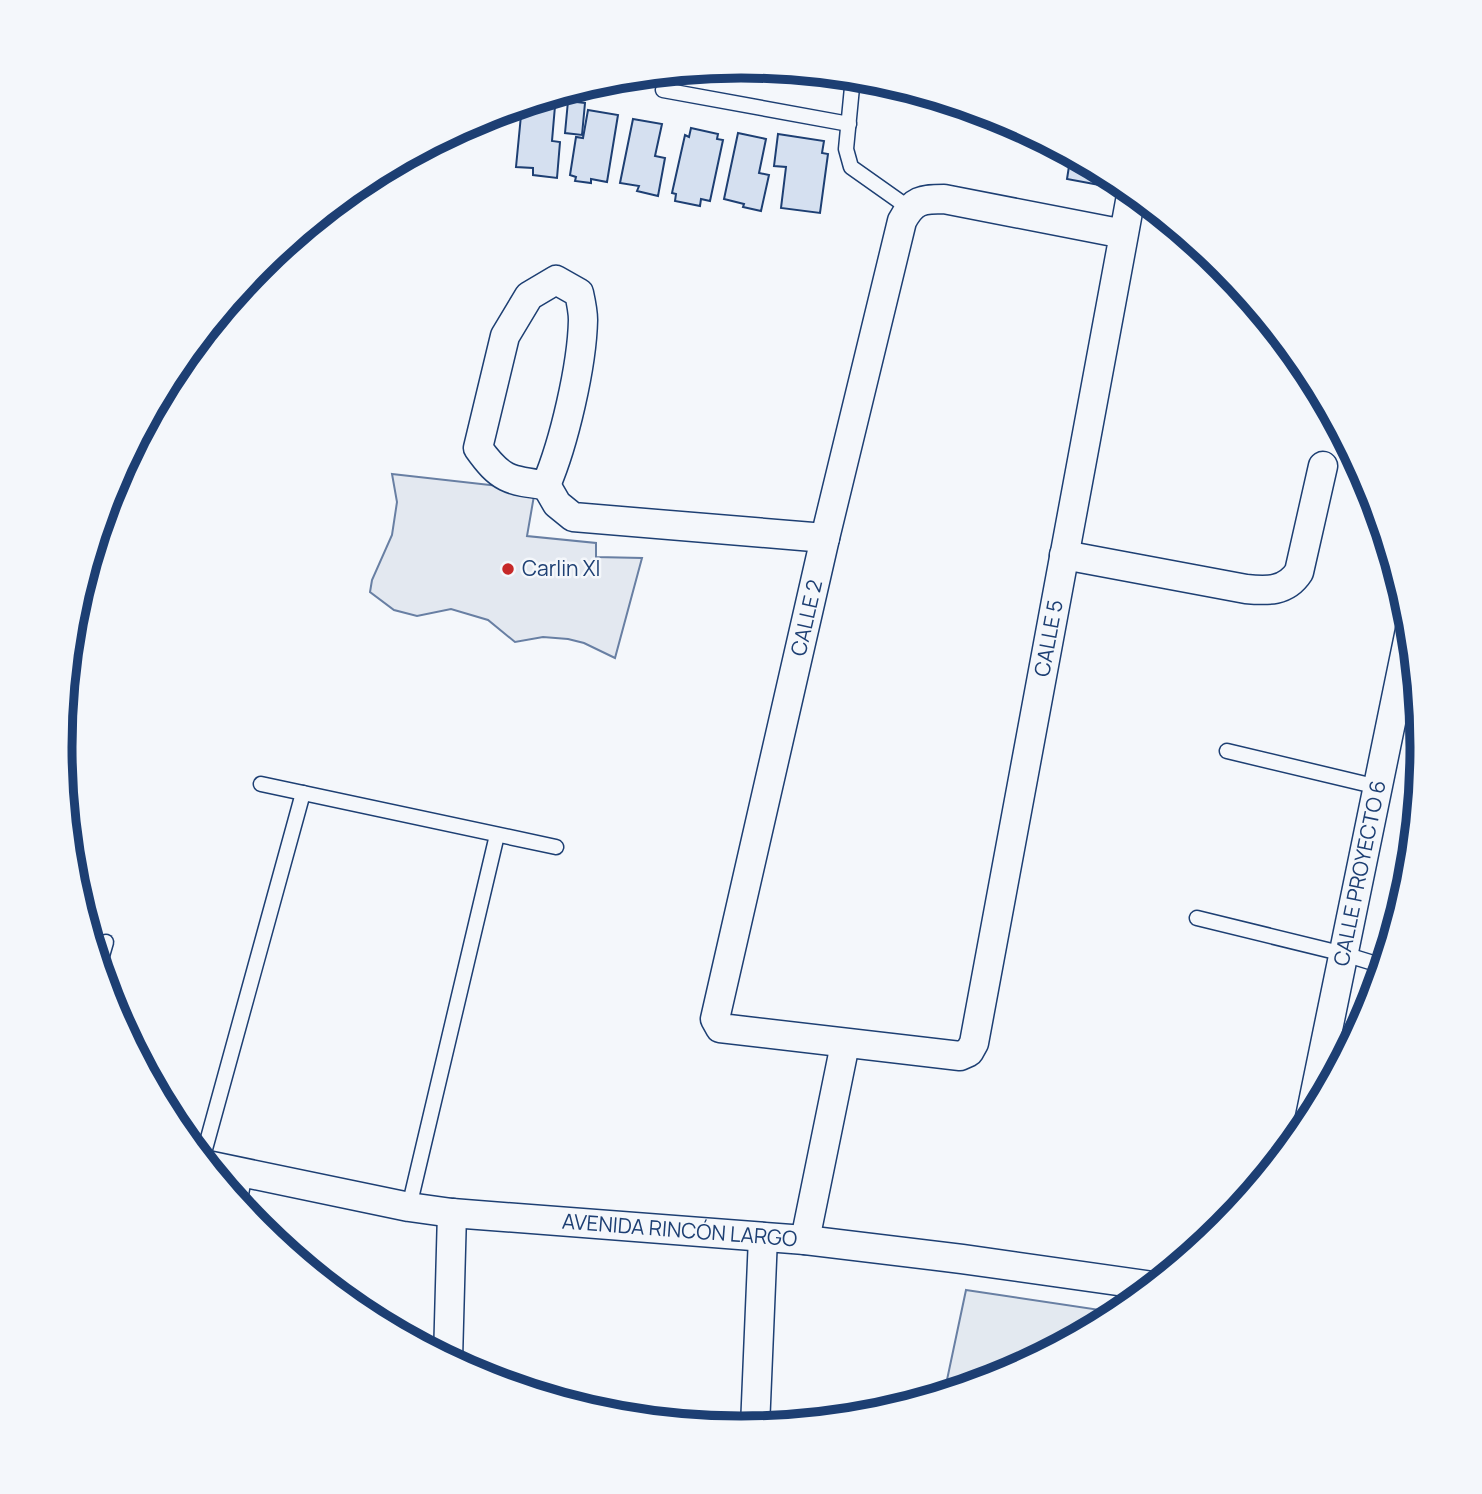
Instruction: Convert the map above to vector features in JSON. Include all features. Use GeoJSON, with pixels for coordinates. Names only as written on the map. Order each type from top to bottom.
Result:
{"type":"FeatureCollection","features":[{"type":"Feature","properties":{"kind":"street"},"geometry":{"type":"LineString","coordinates":[[909,208],[929,199],[944,199],[1124,234]]}},
{"type":"Feature","properties":{"kind":"street","name":"CALLE 5"},"geometry":{"type":"LineString","coordinates":[[845,1044],[960,1056],[969,1052],[974,1043],[1130,203]]}},
{"type":"Feature","properties":{"kind":"street","name":"CALLE 2"},"geometry":{"type":"LineString","coordinates":[[845,1044],[720,1028],[715,1019],[882,298],[902,221],[909,208]]}},
{"type":"Feature","properties":{"kind":"street"},"geometry":{"type":"LineString","coordinates":[[547,485],[520,482],[494,471],[478,448],[505,336],[529,296],[556,280],[579,293],[583,319],[578,367],[555,464],[547,485],[557,504],[573,517],[825,538]]}},
{"type":"Feature","properties":{"kind":"street"},"geometry":{"type":"LineString","coordinates":[[1064,555],[1246,589],[1273,590],[1284,587],[1294,580],[1299,572],[1324,466]]}},
{"type":"Feature","properties":{"kind":"street","name":"CALLE PROYECTO 6"},"geometry":{"type":"LineString","coordinates":[[1315,1091],[1404,655]]}},
{"type":"Feature","properties":{"kind":"street"},"geometry":{"type":"LineString","coordinates":[[805,1240],[845,1044]]}},
{"type":"Feature","properties":{"kind":"street","name":"AVENIDA RINCÓN LARGO"},"geometry":{"type":"LineString","coordinates":[[222,1168],[410,1207],[452,1213],[805,1240],[1139,1284]]}},
{"type":"Feature","properties":{"kind":"street"},"geometry":{"type":"LineString","coordinates":[[448,1348],[452,1213]]}},
{"type":"Feature","properties":{"kind":"street"},"geometry":{"type":"LineString","coordinates":[[755,1416],[763,1237]]}},
{"type":"Feature","properties":{"kind":"lane"},"geometry":{"type":"LineString","coordinates":[[852,87],[846,149],[851,167],[909,208]]}},
{"type":"Feature","properties":{"kind":"lane"},"geometry":{"type":"LineString","coordinates":[[663,90],[849,124]]}},
{"type":"Feature","properties":{"kind":"lane"},"geometry":{"type":"LineString","coordinates":[[1227,751],[1378,787]]}},
{"type":"Feature","properties":{"kind":"lane"},"geometry":{"type":"LineString","coordinates":[[261,784],[556,847]]}},
{"type":"Feature","properties":{"kind":"lane"},"geometry":{"type":"LineString","coordinates":[[205,1148],[303,793]]}},
{"type":"Feature","properties":{"kind":"lane"},"geometry":{"type":"LineString","coordinates":[[410,1207],[497,835]]}},
{"type":"Feature","properties":{"kind":"lane"},"geometry":{"type":"LineString","coordinates":[[1197,918],[1374,963]]}},
{"type":"Feature","properties":{"kind":"lane"},"geometry":{"type":"LineString","coordinates":[[104,950],[106,942]]}},
{"type":"Feature","properties":{"kind":"lane"},"geometry":{"type":"LineString","coordinates":[[241,1192],[245,1173]]}},
{"type":"Feature","properties":{"kind":"shaded area","name":"Carlin XI"},"geometry":{"type":"Polygon","coordinates":[[[392,474],[535,490],[527,536],[596,543],[596,557],[642,558],[615,658],[584,643],[568,639],[543,637],[515,642],[488,620],[451,609],[417,616],[394,610],[370,592],[372,580],[392,535],[397,502],[392,474]]]}},
{"type":"Feature","properties":{"kind":"shaded area"},"geometry":{"type":"Polygon","coordinates":[[[966,1290],[1102,1310],[1037,1347],[946,1384],[966,1290]]]}},
{"type":"Feature","properties":{"kind":"building"},"geometry":{"type":"Polygon","coordinates":[[[568,101],[585,103],[582,135],[565,133],[568,101]]]}},
{"type":"Feature","properties":{"kind":"building"},"geometry":{"type":"Polygon","coordinates":[[[555,106],[552,141],[560,142],[557,178],[533,175],[533,168],[516,167],[521,115],[555,106]]]}},
{"type":"Feature","properties":{"kind":"building"},"geometry":{"type":"Polygon","coordinates":[[[588,110],[618,115],[607,182],[591,179],[591,183],[575,181],[576,177],[570,175],[576,137],[583,138],[588,110]]]}},
{"type":"Feature","properties":{"kind":"building"},"geometry":{"type":"Polygon","coordinates":[[[633,119],[662,124],[655,156],[665,158],[658,196],[637,191],[639,186],[620,183],[633,119]]]}},
{"type":"Feature","properties":{"kind":"building"},"geometry":{"type":"Polygon","coordinates":[[[691,128],[718,134],[717,139],[723,140],[710,201],[701,199],[700,206],[675,201],[676,194],[672,193],[685,135],[689,137],[691,128]]]}},
{"type":"Feature","properties":{"kind":"building"},"geometry":{"type":"Polygon","coordinates":[[[738,133],[766,139],[759,173],[769,175],[761,211],[724,199],[738,133]]]}},
{"type":"Feature","properties":{"kind":"building"},"geometry":{"type":"Polygon","coordinates":[[[778,134],[824,141],[822,153],[828,154],[820,213],[781,208],[786,167],[774,166],[778,134]]]}},
{"type":"Feature","properties":{"kind":"building"},"geometry":{"type":"Polygon","coordinates":[[[1069,164],[1105,186],[1067,179],[1069,164]]]}},
{"type":"Feature","properties":{"kind":"place","name":"Carlin XI"},"geometry":{"type":"Point","coordinates":[508,569]}}]}
